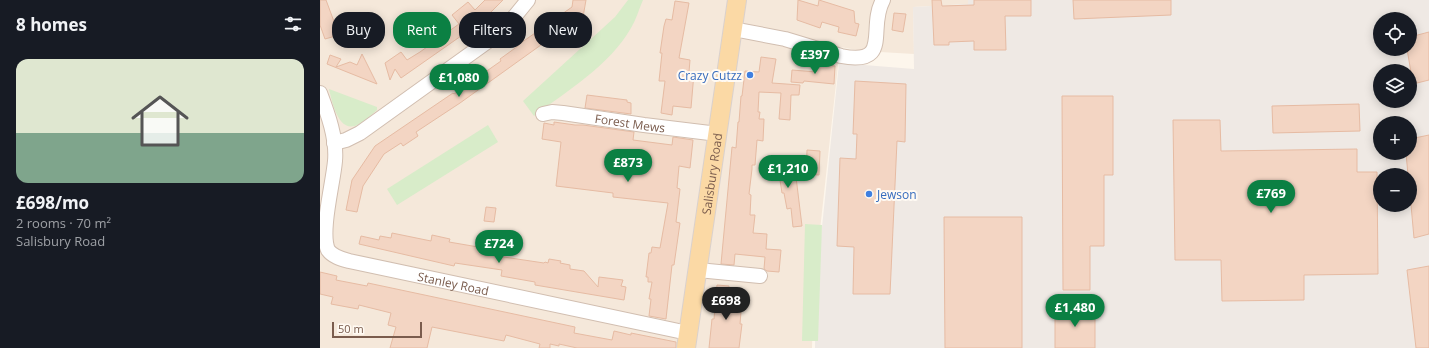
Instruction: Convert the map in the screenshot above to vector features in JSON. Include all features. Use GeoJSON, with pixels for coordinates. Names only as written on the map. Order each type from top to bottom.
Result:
{"type":"FeatureCollection","features":[{"type":"Feature","properties":{"kind":"main road","name":"Salisbury Road"},"geometry":{"type":"LineString","coordinates":[[687,341],[737,0]]}},
{"type":"Feature","properties":{"kind":"street"},"geometry":{"type":"LineString","coordinates":[[334,143],[346,140],[360,133],[476,51],[503,28],[528,0]]}},
{"type":"Feature","properties":{"kind":"street"},"geometry":{"type":"LineString","coordinates":[[733,29],[785,39],[827,53],[850,58],[861,58],[870,54],[876,48],[877,16],[883,0]]}},
{"type":"Feature","properties":{"kind":"street","name":"Stanley Road"},"geometry":{"type":"LineString","coordinates":[[320,93],[328,116],[334,143],[335,160],[322,226],[324,244],[336,257],[687,341]]}},
{"type":"Feature","properties":{"kind":"street","name":"Forest Mews"},"geometry":{"type":"LineString","coordinates":[[543,114],[552,112],[563,113],[718,134]]}},
{"type":"Feature","properties":{"kind":"street"},"geometry":{"type":"LineString","coordinates":[[698,270],[760,276]]}},
{"type":"Feature","properties":{"kind":"shaded area"},"geometry":{"type":"Polygon","coordinates":[[[320,0],[968,0],[968,4],[913,7],[914,54],[863,51],[840,47],[814,285],[812,348],[320,348],[320,0]]]}},
{"type":"Feature","properties":{"kind":"shaded area"},"geometry":{"type":"Polygon","coordinates":[[[968,0],[1429,0],[1429,348],[815,348],[816,285],[839,63],[914,69],[913,7],[968,4],[968,0]]]}},
{"type":"Feature","properties":{"kind":"green space"},"geometry":{"type":"Polygon","coordinates":[[[628,0],[643,0],[633,25],[622,42],[600,66],[534,116],[523,101],[581,48],[592,48],[592,38],[615,17],[628,0]]]}},
{"type":"Feature","properties":{"kind":"green space"},"geometry":{"type":"Polygon","coordinates":[[[329,89],[377,107],[377,110],[359,124],[352,126],[346,125],[338,116],[332,102],[329,89]]]}},
{"type":"Feature","properties":{"kind":"green space"},"geometry":{"type":"Polygon","coordinates":[[[488,125],[498,142],[397,205],[387,189],[488,125]]]}},
{"type":"Feature","properties":{"kind":"green space"},"geometry":{"type":"Polygon","coordinates":[[[805,224],[822,225],[818,341],[802,341],[805,224]]]}},
{"type":"Feature","properties":{"kind":"building"},"geometry":{"type":"Polygon","coordinates":[[[320,0],[326,0],[332,16],[332,37],[325,39],[320,25],[320,0]]]}},
{"type":"Feature","properties":{"kind":"building"},"geometry":{"type":"Polygon","coordinates":[[[485,0],[503,0],[491,12],[459,12],[459,24],[452,15],[468,2],[475,10],[485,0]]]}},
{"type":"Feature","properties":{"kind":"building"},"geometry":{"type":"Polygon","coordinates":[[[573,0],[586,0],[584,12],[565,12],[572,7],[573,0]]]}},
{"type":"Feature","properties":{"kind":"building"},"geometry":{"type":"Polygon","coordinates":[[[798,0],[818,6],[819,0],[854,11],[855,23],[859,24],[856,36],[838,32],[839,27],[822,22],[820,28],[797,20],[798,0]]]}},
{"type":"Feature","properties":{"kind":"building"},"geometry":{"type":"Polygon","coordinates":[[[932,0],[941,0],[942,6],[974,5],[974,0],[1031,0],[1031,16],[1005,16],[1006,50],[974,50],[974,41],[949,42],[949,45],[934,45],[932,0]]]}},
{"type":"Feature","properties":{"kind":"building"},"geometry":{"type":"Polygon","coordinates":[[[1073,0],[1171,0],[1171,15],[1074,19],[1073,0]]]}},
{"type":"Feature","properties":{"kind":"building"},"geometry":{"type":"Polygon","coordinates":[[[675,1],[689,3],[679,58],[690,60],[689,72],[694,73],[691,108],[673,106],[672,115],[661,113],[665,81],[659,81],[662,53],[660,53],[664,26],[666,19],[672,20],[675,1]]]}},
{"type":"Feature","properties":{"kind":"building"},"geometry":{"type":"Polygon","coordinates":[[[894,13],[906,14],[903,32],[892,30],[894,13]]]}},
{"type":"Feature","properties":{"kind":"building"},"geometry":{"type":"Polygon","coordinates":[[[459,24],[459,37],[451,43],[451,30],[459,24]]]}},
{"type":"Feature","properties":{"kind":"building"},"geometry":{"type":"Polygon","coordinates":[[[1429,32],[1429,80],[1417,83],[1417,64],[1410,64],[1408,56],[1417,56],[1417,35],[1429,32]]]}},
{"type":"Feature","properties":{"kind":"building"},"geometry":{"type":"Polygon","coordinates":[[[534,34],[534,48],[537,48],[460,103],[416,132],[418,136],[403,146],[401,143],[384,154],[363,186],[357,212],[346,210],[352,180],[375,146],[453,93],[454,94],[501,61],[500,59],[515,48],[526,48],[526,39],[534,34]]]}},
{"type":"Feature","properties":{"kind":"building"},"geometry":{"type":"Polygon","coordinates":[[[426,48],[444,48],[401,78],[395,69],[390,80],[385,63],[401,52],[407,60],[426,48]]]}},
{"type":"Feature","properties":{"kind":"building"},"geometry":{"type":"Polygon","coordinates":[[[362,54],[377,84],[327,64],[330,55],[341,59],[336,67],[350,62],[357,65],[362,54]]]}},
{"type":"Feature","properties":{"kind":"building"},"geometry":{"type":"Polygon","coordinates":[[[761,57],[776,59],[772,83],[800,85],[799,95],[791,95],[790,120],[779,119],[781,93],[759,92],[759,119],[764,119],[763,141],[757,140],[755,165],[752,165],[749,194],[751,195],[750,215],[755,215],[753,233],[767,234],[766,249],[781,250],[779,272],[767,271],[764,269],[765,257],[735,254],[734,265],[721,264],[732,147],[736,148],[745,71],[759,72],[761,57]]]}},
{"type":"Feature","properties":{"kind":"building"},"geometry":{"type":"Polygon","coordinates":[[[817,64],[835,66],[834,84],[804,81],[803,83],[791,82],[792,70],[816,72],[817,64]]]}},
{"type":"Feature","properties":{"kind":"building"},"geometry":{"type":"Polygon","coordinates":[[[855,81],[906,84],[905,142],[897,141],[890,294],[853,294],[854,247],[837,246],[840,158],[856,159],[857,134],[853,134],[855,81]]]}},
{"type":"Feature","properties":{"kind":"building"},"geometry":{"type":"Polygon","coordinates":[[[587,95],[627,100],[627,102],[631,103],[631,114],[585,108],[587,95]]]}},
{"type":"Feature","properties":{"kind":"building"},"geometry":{"type":"Polygon","coordinates":[[[1062,96],[1113,96],[1113,175],[1104,175],[1104,246],[1090,246],[1090,290],[1063,290],[1062,96]]]}},
{"type":"Feature","properties":{"kind":"building"},"geometry":{"type":"Polygon","coordinates":[[[1359,104],[1360,131],[1273,133],[1272,106],[1359,104]]]}},
{"type":"Feature","properties":{"kind":"building"},"geometry":{"type":"Polygon","coordinates":[[[1173,120],[1220,120],[1221,151],[1357,149],[1357,172],[1373,172],[1373,212],[1377,212],[1378,274],[1304,275],[1304,300],[1222,301],[1221,260],[1175,260],[1173,120]]]}},
{"type":"Feature","properties":{"kind":"building"},"geometry":{"type":"Polygon","coordinates":[[[554,122],[634,132],[633,140],[672,145],[673,137],[693,140],[690,168],[679,166],[677,188],[680,189],[676,222],[680,223],[674,265],[672,265],[666,319],[649,316],[651,299],[649,299],[652,282],[648,282],[648,277],[646,277],[649,253],[651,253],[652,247],[660,248],[668,203],[613,197],[613,193],[556,186],[561,142],[542,139],[544,123],[554,125],[554,122]]]}},
{"type":"Feature","properties":{"kind":"building"},"geometry":{"type":"Polygon","coordinates":[[[1429,135],[1429,234],[1414,238],[1412,212],[1417,212],[1417,168],[1407,168],[1407,160],[1417,160],[1417,138],[1429,135]]]}},
{"type":"Feature","properties":{"kind":"building"},"geometry":{"type":"Polygon","coordinates":[[[807,150],[820,151],[819,175],[806,174],[807,150]]]}},
{"type":"Feature","properties":{"kind":"building"},"geometry":{"type":"Polygon","coordinates":[[[774,156],[786,156],[785,178],[796,177],[802,226],[793,227],[791,208],[787,209],[780,180],[773,180],[774,156]]]}},
{"type":"Feature","properties":{"kind":"building"},"geometry":{"type":"Polygon","coordinates":[[[486,207],[496,208],[494,222],[484,221],[486,207]]]}},
{"type":"Feature","properties":{"kind":"building"},"geometry":{"type":"Polygon","coordinates":[[[944,217],[1022,217],[1022,348],[945,348],[944,217]]]}},
{"type":"Feature","properties":{"kind":"building"},"geometry":{"type":"Polygon","coordinates":[[[392,233],[431,241],[432,235],[450,239],[449,242],[484,248],[485,241],[494,243],[493,249],[497,250],[497,256],[544,263],[548,263],[549,259],[561,261],[560,263],[570,265],[570,269],[584,271],[598,287],[599,277],[623,280],[621,286],[626,287],[624,300],[535,285],[535,282],[501,276],[502,270],[455,263],[454,266],[359,244],[361,236],[379,240],[380,236],[391,238],[392,233]]]}},
{"type":"Feature","properties":{"kind":"building"},"geometry":{"type":"Polygon","coordinates":[[[1429,266],[1429,348],[1416,348],[1407,270],[1429,266]]]}},
{"type":"Feature","properties":{"kind":"building"},"geometry":{"type":"Polygon","coordinates":[[[320,272],[337,276],[336,280],[367,286],[368,283],[575,327],[574,333],[612,340],[614,331],[631,335],[631,333],[676,342],[676,348],[577,348],[559,344],[559,346],[550,344],[550,348],[539,348],[540,344],[506,335],[504,341],[432,327],[427,348],[390,348],[396,327],[388,325],[391,313],[359,305],[358,309],[331,304],[333,297],[320,294],[320,272]]]}},
{"type":"Feature","properties":{"kind":"building"},"geometry":{"type":"Polygon","coordinates":[[[717,285],[729,286],[729,298],[742,299],[740,324],[742,324],[739,348],[709,348],[712,319],[714,319],[717,285]]]}},
{"type":"Feature","properties":{"kind":"building"},"geometry":{"type":"Polygon","coordinates":[[[1055,309],[1095,309],[1095,348],[1055,348],[1055,309]]]}},
{"type":"Feature","properties":{"kind":"place","name":"Crazy Cutzz"},"geometry":{"type":"Point","coordinates":[750,75]}},
{"type":"Feature","properties":{"kind":"place","name":"Jewson"},"geometry":{"type":"Point","coordinates":[869,194]}}]}
